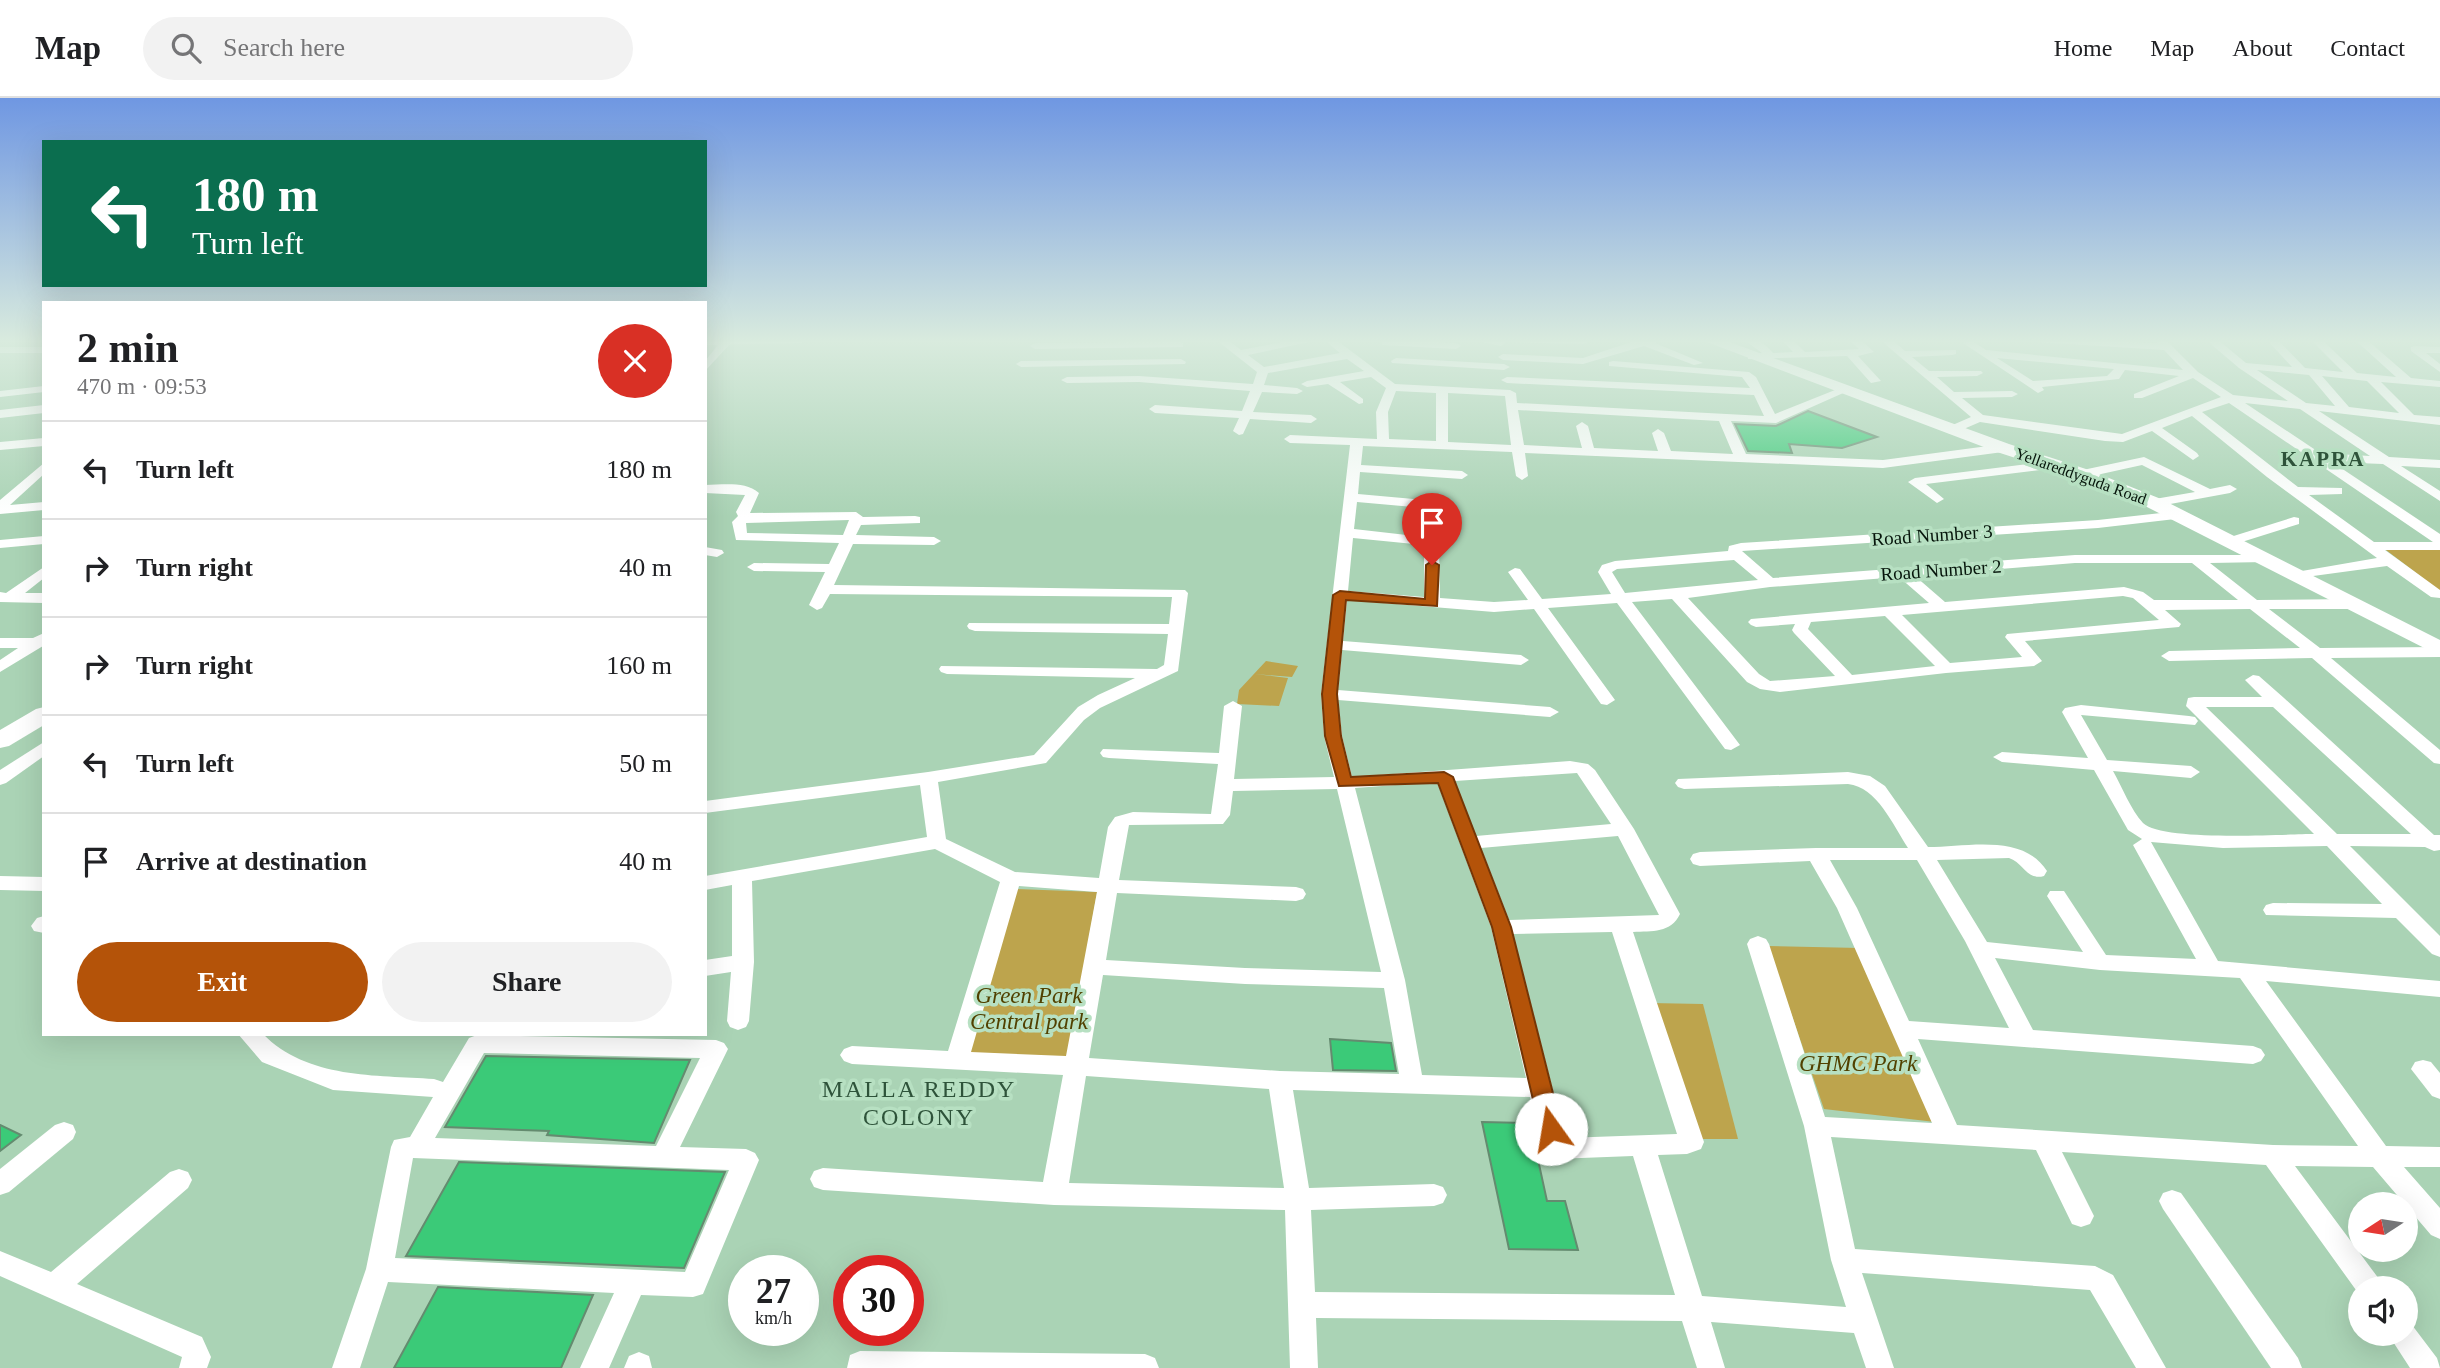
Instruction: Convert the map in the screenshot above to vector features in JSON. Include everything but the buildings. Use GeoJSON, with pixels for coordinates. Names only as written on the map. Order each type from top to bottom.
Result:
{"type":"FeatureCollection","features":[{"type":"Feature","properties":{"kind":"street"},"geometry":{"type":"LineString","coordinates":[[1239,430],[1253,398]]}},
{"type":"Feature","properties":{"kind":"street"},"geometry":{"type":"LineString","coordinates":[[1355,398],[1359,401]]}},
{"type":"Feature","properties":{"kind":"street"},"geometry":{"type":"LineString","coordinates":[[1383,443],[1382,412],[1387,398]]}},
{"type":"Feature","properties":{"kind":"street"},"geometry":{"type":"LineString","coordinates":[[1441,398],[1442,446]]}},
{"type":"Feature","properties":{"kind":"street"},"geometry":{"type":"LineString","coordinates":[[1501,398],[1772,420],[1824,398]]}},
{"type":"Feature","properties":{"kind":"street"},"geometry":{"type":"LineString","coordinates":[[1761,398],[1772,420]]}},
{"type":"Feature","properties":{"kind":"street","name":"Yellareddyguda Road"},"geometry":{"type":"LineString","coordinates":[[1866,398],[2083,474],[2154,503],[2440,651]]}},
{"type":"Feature","properties":{"kind":"street"},"geometry":{"type":"LineString","coordinates":[[1956,398],[1979,418],[2105,438],[2132,436],[2229,398]]}},
{"type":"Feature","properties":{"kind":"street"},"geometry":{"type":"LineString","coordinates":[[2230,398],[2440,540]]}},
{"type":"Feature","properties":{"kind":"street"},"geometry":{"type":"LineString","coordinates":[[2233,398],[2440,421]]}},
{"type":"Feature","properties":{"kind":"street"},"geometry":{"type":"LineString","coordinates":[[2291,398],[2440,498]]}},
{"type":"Feature","properties":{"kind":"street"},"geometry":{"type":"LineString","coordinates":[[2333,398],[2344,410]]}},
{"type":"Feature","properties":{"kind":"street"},"geometry":{"type":"LineString","coordinates":[[2391,398],[2411,418]]}},
{"type":"Feature","properties":{"kind":"street"},"geometry":{"type":"LineString","coordinates":[[1512,400],[1522,476]]}},
{"type":"Feature","properties":{"kind":"street"},"geometry":{"type":"LineString","coordinates":[[0,414],[42,409]]}},
{"type":"Feature","properties":{"kind":"street"},"geometry":{"type":"LineString","coordinates":[[1155,409],[1311,419]]}},
{"type":"Feature","properties":{"kind":"street"},"geometry":{"type":"LineString","coordinates":[[2193,411],[2390,561],[2439,594]]}},
{"type":"Feature","properties":{"kind":"street"},"geometry":{"type":"LineString","coordinates":[[1723,416],[1742,459]]}},
{"type":"Feature","properties":{"kind":"street"},"geometry":{"type":"LineString","coordinates":[[1952,430],[1979,418]]}},
{"type":"Feature","properties":{"kind":"street"},"geometry":{"type":"LineString","coordinates":[[1582,426],[1589,452]]}},
{"type":"Feature","properties":{"kind":"street"},"geometry":{"type":"LineString","coordinates":[[2152,426],[2193,456]]}},
{"type":"Feature","properties":{"kind":"street"},"geometry":{"type":"LineString","coordinates":[[1658,433],[1666,455]]}},
{"type":"Feature","properties":{"kind":"street"},"geometry":{"type":"LineString","coordinates":[[1290,439],[1883,464],[2003,448]]}},
{"type":"Feature","properties":{"kind":"street"},"geometry":{"type":"LineString","coordinates":[[1357,441],[1350,497],[1349,533],[1329,694],[1333,736],[1394,980],[1412,1083]]}},
{"type":"Feature","properties":{"kind":"street"},"geometry":{"type":"LineString","coordinates":[[0,446],[42,442]]}},
{"type":"Feature","properties":{"kind":"street"},"geometry":{"type":"LineString","coordinates":[[1808,447],[1816,461]]}},
{"type":"Feature","properties":{"kind":"street"},"geometry":{"type":"LineString","coordinates":[[2319,457],[2440,464]]}},
{"type":"Feature","properties":{"kind":"street"},"geometry":{"type":"LineString","coordinates":[[2083,474],[2144,461],[2208,493]]}},
{"type":"Feature","properties":{"kind":"street"},"geometry":{"type":"LineString","coordinates":[[1883,464],[1915,482],[1937,499]]}},
{"type":"Feature","properties":{"kind":"street"},"geometry":{"type":"LineString","coordinates":[[1915,482],[2051,465]]}},
{"type":"Feature","properties":{"kind":"street"},"geometry":{"type":"LineString","coordinates":[[1354,468],[1462,475]]}},
{"type":"Feature","properties":{"kind":"street"},"geometry":{"type":"LineString","coordinates":[[0,508],[41,472]]}},
{"type":"Feature","properties":{"kind":"street"},"geometry":{"type":"LineString","coordinates":[[707,489],[750,490],[752,493],[743,512],[745,517]]}},
{"type":"Feature","properties":{"kind":"street"},"geometry":{"type":"LineString","coordinates":[[2154,503],[2230,489]]}},
{"type":"Feature","properties":{"kind":"street"},"geometry":{"type":"LineString","coordinates":[[2296,491],[2337,491]]}},
{"type":"Feature","properties":{"kind":"street"},"geometry":{"type":"LineString","coordinates":[[1350,497],[1447,506]]}},
{"type":"Feature","properties":{"kind":"street"},"geometry":{"type":"LineString","coordinates":[[0,508],[42,506]]}},
{"type":"Feature","properties":{"kind":"street"},"geometry":{"type":"LineString","coordinates":[[856,521],[852,514],[745,517],[739,522],[741,537],[933,541]]}},
{"type":"Feature","properties":{"kind":"street","name":"Road Number 3"},"geometry":{"type":"LineString","coordinates":[[1737,555],[1734,550],[1741,547],[2098,524],[2179,515]]}},
{"type":"Feature","properties":{"kind":"street"},"geometry":{"type":"LineString","coordinates":[[856,521],[915,520]]}},
{"type":"Feature","properties":{"kind":"street"},"geometry":{"type":"LineString","coordinates":[[707,807],[928,778],[1040,759],[1063,730],[1086,709],[1172,668],[1180,593],[820,597],[856,521]]}},
{"type":"Feature","properties":{"kind":"street"},"geometry":{"type":"LineString","coordinates":[[2229,542],[2294,521]]}},
{"type":"Feature","properties":{"kind":"street"},"geometry":{"type":"LineString","coordinates":[[1349,533],[1428,541],[1432,546],[1432,603]]}},
{"type":"Feature","properties":{"kind":"street"},"geometry":{"type":"LineString","coordinates":[[0,544],[42,540]]}},
{"type":"Feature","properties":{"kind":"street"},"geometry":{"type":"LineString","coordinates":[[2371,546],[2440,546]]}},
{"type":"Feature","properties":{"kind":"street"},"geometry":{"type":"LineString","coordinates":[[1731,745],[1621,598],[1605,572],[1607,568],[1737,555],[1770,583]]}},
{"type":"Feature","properties":{"kind":"street"},"geometry":{"type":"LineString","coordinates":[[2194,558],[2316,653],[2440,759]]}},
{"type":"Feature","properties":{"kind":"street","name":"Road Number 2"},"geometry":{"type":"LineString","coordinates":[[1340,595],[1494,607],[1541,606],[1770,583],[2075,559],[2262,559]]}},
{"type":"Feature","properties":{"kind":"street"},"geometry":{"type":"LineString","coordinates":[[2296,576],[2354,564],[2390,561]]}},
{"type":"Feature","properties":{"kind":"street"},"geometry":{"type":"LineString","coordinates":[[754,567],[833,568]]}},
{"type":"Feature","properties":{"kind":"street"},"geometry":{"type":"LineString","coordinates":[[5,597],[42,572]]}},
{"type":"Feature","properties":{"kind":"street"},"geometry":{"type":"LineString","coordinates":[[1515,572],[1607,700]]}},
{"type":"Feature","properties":{"kind":"street"},"geometry":{"type":"LineString","coordinates":[[1903,573],[1942,607]]}},
{"type":"Feature","properties":{"kind":"street"},"geometry":{"type":"LineString","coordinates":[[1676,594],[1753,678],[1766,685],[1780,687],[1936,671],[1943,668],[2034,661],[2013,637],[2173,624],[2138,595],[2123,591],[1756,622]]}},
{"type":"Feature","properties":{"kind":"street"},"geometry":{"type":"LineString","coordinates":[[5,597],[42,597]]}},
{"type":"Feature","properties":{"kind":"street"},"geometry":{"type":"LineString","coordinates":[[2152,605],[2352,604]]}},
{"type":"Feature","properties":{"kind":"street"},"geometry":{"type":"LineString","coordinates":[[1891,612],[1942,661],[1943,668]]}},
{"type":"Feature","properties":{"kind":"street"},"geometry":{"type":"LineString","coordinates":[[1804,619],[1800,630],[1848,680]]}},
{"type":"Feature","properties":{"kind":"street"},"geometry":{"type":"LineString","coordinates":[[975,626],[1176,629]]}},
{"type":"Feature","properties":{"kind":"street"},"geometry":{"type":"LineString","coordinates":[[0,643],[40,641]]}},
{"type":"Feature","properties":{"kind":"street"},"geometry":{"type":"LineString","coordinates":[[0,667],[40,641]]}},
{"type":"Feature","properties":{"kind":"street"},"geometry":{"type":"LineString","coordinates":[[1333,645],[1521,660]]}},
{"type":"Feature","properties":{"kind":"street"},"geometry":{"type":"LineString","coordinates":[[2169,656],[2440,651]]}},
{"type":"Feature","properties":{"kind":"street"},"geometry":{"type":"LineString","coordinates":[[992,675],[1161,673]]}},
{"type":"Feature","properties":{"kind":"street"},"geometry":{"type":"LineString","coordinates":[[945,674],[1139,683]]}},
{"type":"Feature","properties":{"kind":"street"},"geometry":{"type":"LineString","coordinates":[[2253,680],[2437,845]]}},
{"type":"Feature","properties":{"kind":"street"},"geometry":{"type":"LineString","coordinates":[[1329,694],[1550,712]]}},
{"type":"Feature","properties":{"kind":"street"},"geometry":{"type":"LineString","coordinates":[[2278,702],[2194,702],[2195,706],[2440,949]]}},
{"type":"Feature","properties":{"kind":"street"},"geometry":{"type":"LineString","coordinates":[[5,732],[42,704]]}},
{"type":"Feature","properties":{"kind":"street"},"geometry":{"type":"LineString","coordinates":[[1054,1194],[1074,1066],[1118,827],[1122,821],[1133,818],[1216,820],[1221,814],[1233,706]]}},
{"type":"Feature","properties":{"kind":"street"},"geometry":{"type":"LineString","coordinates":[[2189,721],[2074,710],[2071,712],[2135,825],[2144,833],[2157,837],[2210,840],[2332,840],[2437,845]]}},
{"type":"Feature","properties":{"kind":"street"},"geometry":{"type":"LineString","coordinates":[[5,732],[42,715]]}},
{"type":"Feature","properties":{"kind":"street"},"geometry":{"type":"LineString","coordinates":[[5,732],[42,745]]}},
{"type":"Feature","properties":{"kind":"street"},"geometry":{"type":"LineString","coordinates":[[0,779],[42,748]]}},
{"type":"Feature","properties":{"kind":"street"},"geometry":{"type":"LineString","coordinates":[[1109,753],[1227,759]]}},
{"type":"Feature","properties":{"kind":"street"},"geometry":{"type":"LineString","coordinates":[[2002,757],[2191,772]]}},
{"type":"Feature","properties":{"kind":"street"},"geometry":{"type":"LineString","coordinates":[[1224,785],[1345,783],[1582,768],[1589,774],[1624,829],[1670,914],[1667,920],[1660,923],[1620,925],[1501,927]]}},
{"type":"Feature","properties":{"kind":"street"},"geometry":{"type":"LineString","coordinates":[[1444,777],[1501,927],[1556,1149],[1692,1142],[1620,925]]}},
{"type":"Feature","properties":{"kind":"street"},"geometry":{"type":"LineString","coordinates":[[928,778],[937,842]]}},
{"type":"Feature","properties":{"kind":"street"},"geometry":{"type":"LineString","coordinates":[[1684,783],[1848,778],[1864,780],[1878,790],[1923,855],[1980,950],[2026,1039]]}},
{"type":"Feature","properties":{"kind":"street"},"geometry":{"type":"LineString","coordinates":[[1469,842],[1624,829]]}},
{"type":"Feature","properties":{"kind":"street"},"geometry":{"type":"LineString","coordinates":[[707,883],[937,842],[1004,876],[1109,886],[1296,894]]}},
{"type":"Feature","properties":{"kind":"street"},"geometry":{"type":"LineString","coordinates":[[2143,845],[2212,969]]}},
{"type":"Feature","properties":{"kind":"street"},"geometry":{"type":"LineString","coordinates":[[1700,859],[1816,854],[1923,855],[2009,852],[2023,856],[2037,871]]}},
{"type":"Feature","properties":{"kind":"street"},"geometry":{"type":"LineString","coordinates":[[1816,854],[1847,908],[1950,1136]]}},
{"type":"Feature","properties":{"kind":"street"},"geometry":{"type":"LineString","coordinates":[[957,1060],[1004,876]]}},
{"type":"Feature","properties":{"kind":"street"},"geometry":{"type":"LineString","coordinates":[[738,1021],[743,962],[742,878]]}},
{"type":"Feature","properties":{"kind":"street"},"geometry":{"type":"LineString","coordinates":[[0,883],[42,884]]}},
{"type":"Feature","properties":{"kind":"street"},"geometry":{"type":"LineString","coordinates":[[2057,896],[2100,962]]}},
{"type":"Feature","properties":{"kind":"street"},"geometry":{"type":"LineString","coordinates":[[2273,911],[2401,911]]}},
{"type":"Feature","properties":{"kind":"street"},"geometry":{"type":"LineString","coordinates":[[1758,944],[1816,1126],[1844,1260],[1880,1368]]}},
{"type":"Feature","properties":{"kind":"street"},"geometry":{"type":"LineString","coordinates":[[1980,950],[2100,962],[2246,970],[2440,989]]}},
{"type":"Feature","properties":{"kind":"street"},"geometry":{"type":"LineString","coordinates":[[707,968],[743,962]]}},
{"type":"Feature","properties":{"kind":"street"},"geometry":{"type":"LineString","coordinates":[[1093,967],[1245,976],[1394,980]]}},
{"type":"Feature","properties":{"kind":"street"},"geometry":{"type":"LineString","coordinates":[[2246,970],[2381,1158],[2440,1227]]}},
{"type":"Feature","properties":{"kind":"street"},"geometry":{"type":"LineString","coordinates":[[1903,1029],[2253,1055]]}},
{"type":"Feature","properties":{"kind":"street"},"geometry":{"type":"LineString","coordinates":[[251,1036],[270,1056],[333,1081],[385,1087],[434,1088]]}},
{"type":"Feature","properties":{"kind":"street"},"geometry":{"type":"LineString","coordinates":[[417,1147],[477,1044],[716,1049],[663,1157]]}},
{"type":"Feature","properties":{"kind":"street"},"geometry":{"type":"LineString","coordinates":[[852,1055],[1280,1080],[1542,1088]]}},
{"type":"Feature","properties":{"kind":"street"},"geometry":{"type":"LineString","coordinates":[[2423,1069],[2440,1088]]}},
{"type":"Feature","properties":{"kind":"street"},"geometry":{"type":"LineString","coordinates":[[1280,1080],[1298,1199],[1304,1368]]}},
{"type":"Feature","properties":{"kind":"street"},"geometry":{"type":"LineString","coordinates":[[1816,1126],[2273,1155],[2440,1157]]}},
{"type":"Feature","properties":{"kind":"street"},"geometry":{"type":"LineString","coordinates":[[0,1184],[64,1132]]}},
{"type":"Feature","properties":{"kind":"street"},"geometry":{"type":"LineString","coordinates":[[2044,1142],[2081,1216]]}},
{"type":"Feature","properties":{"kind":"street"},"geometry":{"type":"LineString","coordinates":[[1642,1145],[1711,1368]]}},
{"type":"Feature","properties":{"kind":"street"},"geometry":{"type":"LineString","coordinates":[[346,1368],[379,1269],[403,1147],[746,1160],[693,1284],[379,1269]]}},
{"type":"Feature","properties":{"kind":"street"},"geometry":{"type":"LineString","coordinates":[[2273,1155],[2360,1276]]}},
{"type":"Feature","properties":{"kind":"street"},"geometry":{"type":"LineString","coordinates":[[823,1179],[1054,1194],[1298,1199],[1434,1195]]}},
{"type":"Feature","properties":{"kind":"street"},"geometry":{"type":"LineString","coordinates":[[56,1285],[180,1180]]}},
{"type":"Feature","properties":{"kind":"street"},"geometry":{"type":"LineString","coordinates":[[2172,1201],[2288,1368]]}},
{"type":"Feature","properties":{"kind":"street"},"geometry":{"type":"LineString","coordinates":[[1844,1260],[2095,1278],[2103,1284],[2152,1368]]}},
{"type":"Feature","properties":{"kind":"street"},"geometry":{"type":"LineString","coordinates":[[0,1263],[56,1285],[192,1347],[197,1357],[192,1368]]}},
{"type":"Feature","properties":{"kind":"street"},"geometry":{"type":"LineString","coordinates":[[594,1368],[633,1282]]}},
{"type":"Feature","properties":{"kind":"street"},"geometry":{"type":"LineString","coordinates":[[1303,1306],[1693,1308],[1864,1321]]}},
{"type":"Feature","properties":{"kind":"street"},"geometry":{"type":"LineString","coordinates":[[2411,1346],[2427,1368]]}},
{"type":"Feature","properties":{"kind":"street"},"geometry":{"type":"LineString","coordinates":[[860,1365],[1145,1368]]}},
{"type":"Feature","properties":{"kind":"green space"},"geometry":{"type":"Polygon","coordinates":[[[2440,549],[2440,591],[2386,550],[2440,549]]]}},
{"type":"Feature","properties":{"kind":"green space"},"geometry":{"type":"Polygon","coordinates":[[[1266,661],[1298,666],[1292,677],[1255,674],[1288,678],[1279,706],[1237,704],[1239,690],[1266,661]]]}},
{"type":"Feature","properties":{"kind":"green space","name":"Green Park Central park"},"geometry":{"type":"Polygon","coordinates":[[[1014,889],[1097,892],[1068,1059],[966,1054],[1014,889]]]}},
{"type":"Feature","properties":{"kind":"green space","name":"GHMC Park"},"geometry":{"type":"Polygon","coordinates":[[[1768,946],[1860,948],[1935,1122],[1824,1109],[1768,946]]]}},
{"type":"Feature","properties":{"kind":"green space"},"geometry":{"type":"Polygon","coordinates":[[[1650,1003],[1703,1004],[1738,1139],[1701,1139],[1650,1003]]]}},
{"type":"Feature","properties":{"kind":"district","name":"KAPRA"},"geometry":{"type":"Point","coordinates":[2323,459]}},
{"type":"Feature","properties":{"kind":"district","name":"MALLA REDDY COLONY"},"geometry":{"type":"Point","coordinates":[919,1103]}},
{"type":"Feature","properties":{"kind":"route"},"geometry":{"type":"LineString","coordinates":[[1432,565],[1432,603],[1340,595],[1329,694],[1333,736],[1345,783],[1444,777],[1501,927],[1551,1129]]}}]}
